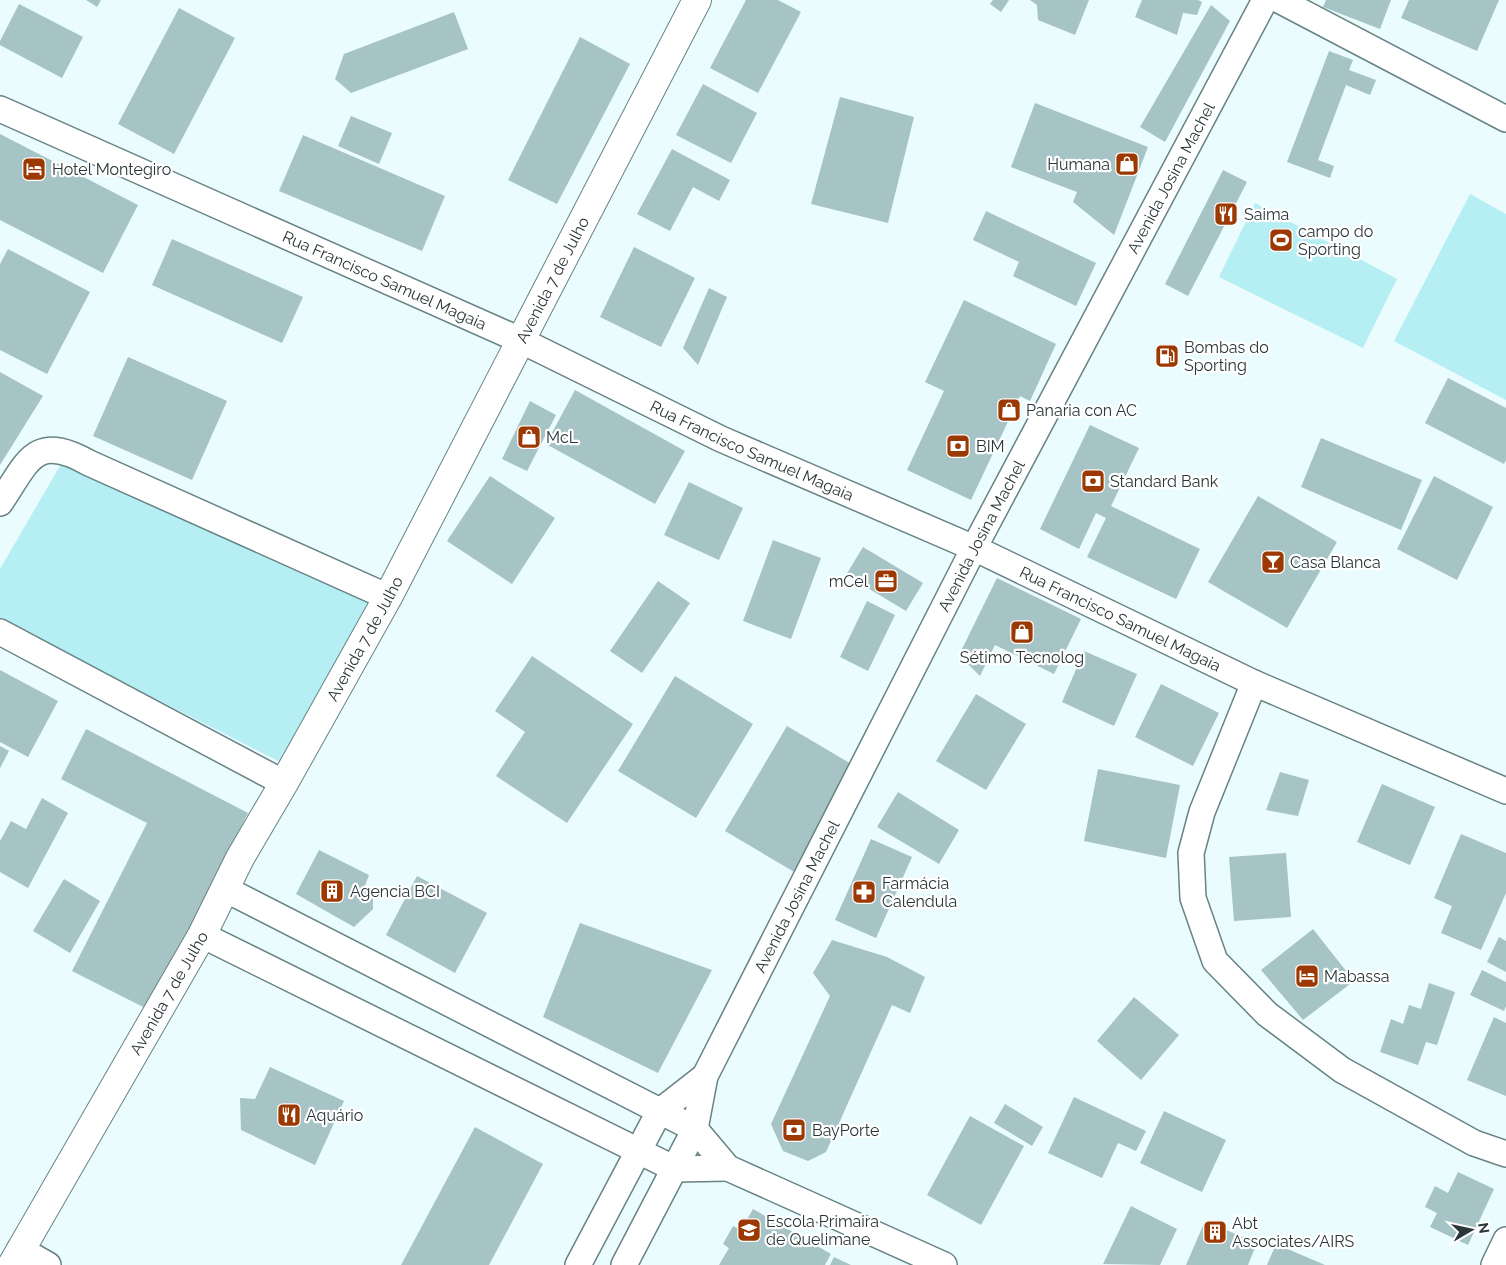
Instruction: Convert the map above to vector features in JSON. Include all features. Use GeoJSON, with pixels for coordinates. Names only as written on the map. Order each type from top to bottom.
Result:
{"type":"FeatureCollection","features":[{"type":"Feature","properties":{"kind":"main road","name":"Avenida 7 de Julho"},"geometry":{"type":"LineString","coordinates":[[16,1257],[202,935],[240,858],[388,597],[697,0]]}},
{"type":"Feature","properties":{"kind":"street","name":"Avenida Josina Machel"},"geometry":{"type":"LineString","coordinates":[[624,1265],[695,1129],[705,1076],[974,548],[1265,0]]}},
{"type":"Feature","properties":{"kind":"street"},"geometry":{"type":"LineString","coordinates":[[1279,0],[1506,119]]}},
{"type":"Feature","properties":{"kind":"street","name":"Rua Francisco Samuel Magaia"},"geometry":{"type":"LineString","coordinates":[[0,109],[520,340],[721,439],[974,548],[1254,683],[1506,791]]}},
{"type":"Feature","properties":{"kind":"street"},"geometry":{"type":"LineString","coordinates":[[0,503],[32,456],[45,450],[60,450],[388,597]]}},
{"type":"Feature","properties":{"kind":"street"},"geometry":{"type":"LineString","coordinates":[[0,632],[284,783]]}},
{"type":"Feature","properties":{"kind":"street"},"geometry":{"type":"LineString","coordinates":[[1254,683],[1202,812],[1191,852],[1193,898],[1215,960],[1267,1014],[1342,1070],[1474,1143],[1506,1154]]}},
{"type":"Feature","properties":{"kind":"street"},"geometry":{"type":"LineString","coordinates":[[225,889],[695,1129],[728,1168],[944,1265]]}},
{"type":"Feature","properties":{"kind":"street"},"geometry":{"type":"LineString","coordinates":[[202,935],[675,1170],[728,1168]]}},
{"type":"Feature","properties":{"kind":"street","name":"Avenida Josina Machel"},"geometry":{"type":"LineString","coordinates":[[578,1265],[659,1112],[705,1076]]}},
{"type":"Feature","properties":{"kind":"street"},"geometry":{"type":"LineString","coordinates":[[1494,1265],[1506,1240]]}},
{"type":"Feature","properties":{"kind":"street"},"geometry":{"type":"LineString","coordinates":[[16,1257],[48,1265]]}},
{"type":"Feature","properties":{"kind":"shaded area"},"geometry":{"type":"Polygon","coordinates":[[[1470,194],[1506,214],[1506,400],[1394,341],[1470,194]]]}},
{"type":"Feature","properties":{"kind":"shaded area","name":"campo do Sporting"},"geometry":{"type":"Polygon","coordinates":[[[1255,203],[1397,279],[1363,348],[1219,277],[1255,203]]]}},
{"type":"Feature","properties":{"kind":"shaded area"},"geometry":{"type":"Polygon","coordinates":[[[71,447],[382,603],[304,774],[0,620],[0,569],[71,447]]]}},
{"type":"Feature","properties":{"kind":"building"},"geometry":{"type":"Polygon","coordinates":[[[86,0],[101,0],[97,7],[86,0]]]}},
{"type":"Feature","properties":{"kind":"building"},"geometry":{"type":"Polygon","coordinates":[[[746,0],[778,0],[801,12],[758,93],[710,68],[746,0]]]}},
{"type":"Feature","properties":{"kind":"building"},"geometry":{"type":"Polygon","coordinates":[[[993,0],[1009,0],[1001,12],[990,4],[993,0]]]}},
{"type":"Feature","properties":{"kind":"building"},"geometry":{"type":"Polygon","coordinates":[[[1030,0],[1089,0],[1075,35],[1038,20],[1037,5],[1030,0]]]}},
{"type":"Feature","properties":{"kind":"building"},"geometry":{"type":"Polygon","coordinates":[[[1142,0],[1198,0],[1202,2],[1197,15],[1183,13],[1177,35],[1135,17],[1142,0]]]}},
{"type":"Feature","properties":{"kind":"building"},"geometry":{"type":"Polygon","coordinates":[[[1326,0],[1391,0],[1380,29],[1323,7],[1326,0]]]}},
{"type":"Feature","properties":{"kind":"building"},"geometry":{"type":"Polygon","coordinates":[[[1409,0],[1499,0],[1477,51],[1401,18],[1409,0]]]}},
{"type":"Feature","properties":{"kind":"building"},"geometry":{"type":"Polygon","coordinates":[[[19,4],[83,37],[62,78],[0,45],[0,41],[19,4]]]}},
{"type":"Feature","properties":{"kind":"building"},"geometry":{"type":"Polygon","coordinates":[[[1211,5],[1230,21],[1165,142],[1140,127],[1211,5]]]}},
{"type":"Feature","properties":{"kind":"building"},"geometry":{"type":"Polygon","coordinates":[[[179,8],[235,38],[174,154],[118,124],[179,8]]]}},
{"type":"Feature","properties":{"kind":"building"},"geometry":{"type":"Polygon","coordinates":[[[454,12],[468,49],[351,93],[335,79],[344,54],[454,12]]]}},
{"type":"Feature","properties":{"kind":"building"},"geometry":{"type":"Polygon","coordinates":[[[580,37],[630,64],[557,204],[508,180],[580,37]]]}},
{"type":"Feature","properties":{"kind":"building"},"geometry":{"type":"Polygon","coordinates":[[[1329,51],[1353,60],[1349,70],[1376,80],[1370,95],[1346,85],[1318,160],[1334,166],[1330,178],[1287,162],[1329,51]]]}},
{"type":"Feature","properties":{"kind":"building"},"geometry":{"type":"Polygon","coordinates":[[[703,84],[757,113],[731,163],[676,135],[703,84]]]}},
{"type":"Feature","properties":{"kind":"building"},"geometry":{"type":"Polygon","coordinates":[[[840,97],[914,117],[888,223],[811,204],[840,97]]]}},
{"type":"Feature","properties":{"kind":"building"},"geometry":{"type":"Polygon","coordinates":[[[1035,103],[1148,147],[1114,235],[1073,202],[1077,192],[1011,167],[1035,103]]]}},
{"type":"Feature","properties":{"kind":"building"},"geometry":{"type":"Polygon","coordinates":[[[351,116],[392,133],[379,164],[338,146],[351,116]]]}},
{"type":"Feature","properties":{"kind":"building","name":"Hotel Montegiro"},"geometry":{"type":"Polygon","coordinates":[[[0,134],[138,205],[103,273],[0,220],[0,134]]]}},
{"type":"Feature","properties":{"kind":"building"},"geometry":{"type":"Polygon","coordinates":[[[303,135],[445,196],[422,251],[279,191],[303,135]]]}},
{"type":"Feature","properties":{"kind":"building"},"geometry":{"type":"Polygon","coordinates":[[[672,149],[730,180],[719,201],[693,187],[670,231],[637,214],[672,149]]]}},
{"type":"Feature","properties":{"kind":"building"},"geometry":{"type":"Polygon","coordinates":[[[1223,170],[1247,182],[1188,296],[1165,284],[1223,170]]]}},
{"type":"Feature","properties":{"kind":"building"},"geometry":{"type":"Polygon","coordinates":[[[986,211],[1096,263],[1076,306],[1013,276],[1019,262],[973,240],[986,211]]]}},
{"type":"Feature","properties":{"kind":"building"},"geometry":{"type":"Polygon","coordinates":[[[172,239],[303,297],[282,343],[152,285],[172,239]]]}},
{"type":"Feature","properties":{"kind":"building"},"geometry":{"type":"Polygon","coordinates":[[[634,247],[695,278],[661,347],[600,317],[634,247]]]}},
{"type":"Feature","properties":{"kind":"building"},"geometry":{"type":"Polygon","coordinates":[[[8,249],[90,292],[47,374],[0,350],[0,264],[8,249]]]}},
{"type":"Feature","properties":{"kind":"building"},"geometry":{"type":"Polygon","coordinates":[[[709,288],[727,297],[698,365],[683,348],[709,288]]]}},
{"type":"Feature","properties":{"kind":"building"},"geometry":{"type":"Polygon","coordinates":[[[964,300],[1056,344],[1030,401],[1020,396],[971,500],[907,470],[944,391],[925,382],[964,300]]]}},
{"type":"Feature","properties":{"kind":"building"},"geometry":{"type":"Polygon","coordinates":[[[128,357],[227,401],[192,480],[93,436],[128,357]]]}},
{"type":"Feature","properties":{"kind":"building"},"geometry":{"type":"Polygon","coordinates":[[[0,372],[43,396],[0,465],[0,372]]]}},
{"type":"Feature","properties":{"kind":"building"},"geometry":{"type":"Polygon","coordinates":[[[1448,378],[1506,408],[1506,460],[1504,464],[1425,423],[1448,378]]]}},
{"type":"Feature","properties":{"kind":"building"},"geometry":{"type":"Polygon","coordinates":[[[575,390],[685,451],[655,504],[546,444],[575,390]]]}},
{"type":"Feature","properties":{"kind":"building","name":"McL"},"geometry":{"type":"Polygon","coordinates":[[[530,401],[556,415],[527,471],[502,459],[530,401]]]}},
{"type":"Feature","properties":{"kind":"building"},"geometry":{"type":"Polygon","coordinates":[[[1090,425],[1139,448],[1111,506],[1200,549],[1176,599],[1087,557],[1106,518],[1096,513],[1079,549],[1040,529],[1090,425]]]}},
{"type":"Feature","properties":{"kind":"building"},"geometry":{"type":"Polygon","coordinates":[[[1321,438],[1422,480],[1401,530],[1301,487],[1321,438]]]}},
{"type":"Feature","properties":{"kind":"building"},"geometry":{"type":"Polygon","coordinates":[[[490,476],[555,518],[512,584],[447,541],[490,476]]]}},
{"type":"Feature","properties":{"kind":"building"},"geometry":{"type":"Polygon","coordinates":[[[1434,476],[1493,507],[1457,580],[1397,549],[1434,476]]]}},
{"type":"Feature","properties":{"kind":"building"},"geometry":{"type":"Polygon","coordinates":[[[689,482],[743,508],[719,560],[664,535],[689,482]]]}},
{"type":"Feature","properties":{"kind":"building","name":"Casa Blanca"},"geometry":{"type":"Polygon","coordinates":[[[1258,496],[1337,542],[1287,628],[1208,582],[1258,496]]]}},
{"type":"Feature","properties":{"kind":"building"},"geometry":{"type":"Polygon","coordinates":[[[773,540],[821,558],[791,639],[743,621],[773,540]]]}},
{"type":"Feature","properties":{"kind":"building"},"geometry":{"type":"Polygon","coordinates":[[[863,547],[923,583],[906,611],[846,575],[863,547]]]}},
{"type":"Feature","properties":{"kind":"building","name":"Sétimo Tecnolog"},"geometry":{"type":"Polygon","coordinates":[[[997,578],[1081,619],[1054,674],[995,645],[980,676],[959,655],[997,578]]]}},
{"type":"Feature","properties":{"kind":"building"},"geometry":{"type":"Polygon","coordinates":[[[658,581],[690,603],[642,673],[610,651],[658,581]]]}},
{"type":"Feature","properties":{"kind":"building"},"geometry":{"type":"Polygon","coordinates":[[[867,601],[895,615],[868,671],[840,657],[867,601]]]}},
{"type":"Feature","properties":{"kind":"building"},"geometry":{"type":"Polygon","coordinates":[[[1084,651],[1137,674],[1114,726],[1062,702],[1084,651]]]}},
{"type":"Feature","properties":{"kind":"building"},"geometry":{"type":"Polygon","coordinates":[[[532,656],[633,724],[567,823],[496,776],[525,732],[495,711],[532,656]]]}},
{"type":"Feature","properties":{"kind":"building"},"geometry":{"type":"Polygon","coordinates":[[[0,670],[58,701],[28,757],[0,742],[0,670]]]}},
{"type":"Feature","properties":{"kind":"building"},"geometry":{"type":"Polygon","coordinates":[[[675,676],[753,724],[696,818],[618,771],[675,676]]]}},
{"type":"Feature","properties":{"kind":"building"},"geometry":{"type":"Polygon","coordinates":[[[1161,684],[1219,713],[1193,766],[1135,737],[1161,684]]]}},
{"type":"Feature","properties":{"kind":"building"},"geometry":{"type":"Polygon","coordinates":[[[976,694],[1026,724],[986,790],[936,761],[976,694]]]}},
{"type":"Feature","properties":{"kind":"building"},"geometry":{"type":"Polygon","coordinates":[[[787,726],[858,768],[796,873],[725,831],[787,726]]]}},
{"type":"Feature","properties":{"kind":"building"},"geometry":{"type":"Polygon","coordinates":[[[86,729],[248,813],[149,1010],[72,971],[147,823],[61,779],[86,729]]]}},
{"type":"Feature","properties":{"kind":"building"},"geometry":{"type":"Polygon","coordinates":[[[0,746],[9,751],[0,768],[0,746]]]}},
{"type":"Feature","properties":{"kind":"building"},"geometry":{"type":"Polygon","coordinates":[[[1098,769],[1180,785],[1166,858],[1084,841],[1098,769]]]}},
{"type":"Feature","properties":{"kind":"building"},"geometry":{"type":"Polygon","coordinates":[[[1280,772],[1309,780],[1298,816],[1266,810],[1280,772]]]}},
{"type":"Feature","properties":{"kind":"building"},"geometry":{"type":"Polygon","coordinates":[[[1382,784],[1435,807],[1410,865],[1357,842],[1382,784]]]}},
{"type":"Feature","properties":{"kind":"building"},"geometry":{"type":"Polygon","coordinates":[[[898,792],[959,830],[939,864],[877,827],[898,792]]]}},
{"type":"Feature","properties":{"kind":"building"},"geometry":{"type":"Polygon","coordinates":[[[42,798],[68,813],[28,888],[0,872],[0,841],[11,821],[26,829],[42,798]]]}},
{"type":"Feature","properties":{"kind":"building"},"geometry":{"type":"Polygon","coordinates":[[[1461,834],[1506,853],[1506,893],[1481,950],[1441,933],[1452,906],[1434,898],[1461,834]]]}},
{"type":"Feature","properties":{"kind":"building"},"geometry":{"type":"Polygon","coordinates":[[[871,839],[912,857],[876,938],[835,920],[871,839]]]}},
{"type":"Feature","properties":{"kind":"building","name":"Agencia BCI"},"geometry":{"type":"Polygon","coordinates":[[[319,850],[369,875],[364,888],[373,897],[373,909],[354,927],[296,894],[319,850]]]}},
{"type":"Feature","properties":{"kind":"building"},"geometry":{"type":"Polygon","coordinates":[[[1286,853],[1291,917],[1234,921],[1229,857],[1286,853]]]}},
{"type":"Feature","properties":{"kind":"building"},"geometry":{"type":"Polygon","coordinates":[[[417,876],[487,913],[455,973],[386,935],[417,876]]]}},
{"type":"Feature","properties":{"kind":"building"},"geometry":{"type":"Polygon","coordinates":[[[64,879],[100,901],[70,953],[33,931],[64,879]]]}},
{"type":"Feature","properties":{"kind":"building"},"geometry":{"type":"Polygon","coordinates":[[[580,923],[712,970],[658,1073],[543,1017],[580,923]]]}},
{"type":"Feature","properties":{"kind":"building","name":"Mabassa"},"geometry":{"type":"Polygon","coordinates":[[[1313,929],[1354,981],[1303,1020],[1261,970],[1313,929]]]}},
{"type":"Feature","properties":{"kind":"building"},"geometry":{"type":"Polygon","coordinates":[[[1499,937],[1506,941],[1506,972],[1487,962],[1499,937]]]}},
{"type":"Feature","properties":{"kind":"building"},"geometry":{"type":"Polygon","coordinates":[[[832,940],[887,957],[925,977],[910,1013],[892,1005],[826,1152],[808,1161],[783,1151],[771,1124],[830,996],[813,973],[832,940]]]}},
{"type":"Feature","properties":{"kind":"building"},"geometry":{"type":"Polygon","coordinates":[[[1482,970],[1506,982],[1506,1006],[1504,1011],[1470,995],[1482,970]]]}},
{"type":"Feature","properties":{"kind":"building"},"geometry":{"type":"Polygon","coordinates":[[[1429,983],[1455,992],[1437,1045],[1426,1042],[1418,1065],[1380,1052],[1391,1019],[1403,1024],[1409,1005],[1421,1009],[1429,983]]]}},
{"type":"Feature","properties":{"kind":"building"},"geometry":{"type":"Polygon","coordinates":[[[1134,997],[1179,1035],[1141,1080],[1097,1041],[1134,997]]]}},
{"type":"Feature","properties":{"kind":"building"},"geometry":{"type":"Polygon","coordinates":[[[1494,1017],[1506,1023],[1506,1096],[1467,1080],[1494,1017]]]}},
{"type":"Feature","properties":{"kind":"building","name":"Aquário"},"geometry":{"type":"Polygon","coordinates":[[[270,1067],[344,1101],[315,1165],[241,1130],[240,1098],[255,1099],[270,1067]]]}},
{"type":"Feature","properties":{"kind":"building"},"geometry":{"type":"Polygon","coordinates":[[[1074,1097],[1146,1131],[1136,1151],[1118,1143],[1102,1178],[1048,1153],[1074,1097]]]}},
{"type":"Feature","properties":{"kind":"building"},"geometry":{"type":"Polygon","coordinates":[[[1005,1104],[1043,1127],[1032,1146],[994,1123],[1005,1104]]]}},
{"type":"Feature","properties":{"kind":"building"},"geometry":{"type":"Polygon","coordinates":[[[1164,1111],[1226,1140],[1202,1192],[1140,1163],[1164,1111]]]}},
{"type":"Feature","properties":{"kind":"building"},"geometry":{"type":"Polygon","coordinates":[[[970,1116],[1024,1146],[981,1225],[927,1195],[970,1116]]]}},
{"type":"Feature","properties":{"kind":"building"},"geometry":{"type":"Polygon","coordinates":[[[475,1127],[543,1164],[489,1265],[401,1265],[475,1127]]]}},
{"type":"Feature","properties":{"kind":"building"},"geometry":{"type":"Polygon","coordinates":[[[1458,1172],[1494,1189],[1468,1245],[1430,1227],[1437,1213],[1425,1207],[1435,1186],[1448,1193],[1458,1172]]]}},
{"type":"Feature","properties":{"kind":"building"},"geometry":{"type":"Polygon","coordinates":[[[1131,1206],[1177,1229],[1160,1265],[1103,1264],[1131,1206]]]}},
{"type":"Feature","properties":{"kind":"building"},"geometry":{"type":"Polygon","coordinates":[[[753,1209],[831,1254],[825,1265],[719,1265],[729,1248],[723,1244],[733,1226],[741,1230],[753,1209]]]}},
{"type":"Feature","properties":{"kind":"building","name":"Abt Associates/AIRS"},"geometry":{"type":"Polygon","coordinates":[[[1205,1221],[1257,1243],[1248,1265],[1186,1265],[1205,1221]]]}},
{"type":"Feature","properties":{"kind":"building"},"geometry":{"type":"Polygon","coordinates":[[[1276,1244],[1325,1265],[1267,1265],[1276,1244]]]}},
{"type":"Feature","properties":{"kind":"building"},"geometry":{"type":"Polygon","coordinates":[[[834,1257],[851,1265],[830,1265],[834,1257]]]}},
{"type":"Feature","properties":{"kind":"place","name":"Humana"},"geometry":{"type":"Point","coordinates":[1127,164]}},
{"type":"Feature","properties":{"kind":"place","name":"Hotel Montegiro"},"geometry":{"type":"Point","coordinates":[34,169]}},
{"type":"Feature","properties":{"kind":"place","name":"Saima"},"geometry":{"type":"Point","coordinates":[1226,214]}},
{"type":"Feature","properties":{"kind":"place","name":"campo do Sporting"},"geometry":{"type":"Point","coordinates":[1281,240]}},
{"type":"Feature","properties":{"kind":"place","name":"Bombas do Sporting"},"geometry":{"type":"Point","coordinates":[1167,356]}},
{"type":"Feature","properties":{"kind":"place","name":"Panaria con AC"},"geometry":{"type":"Point","coordinates":[1009,410]}},
{"type":"Feature","properties":{"kind":"place","name":"McL"},"geometry":{"type":"Point","coordinates":[529,437]}},
{"type":"Feature","properties":{"kind":"place","name":"BIM"},"geometry":{"type":"Point","coordinates":[958,446]}},
{"type":"Feature","properties":{"kind":"place","name":"Standard Bank"},"geometry":{"type":"Point","coordinates":[1093,481]}},
{"type":"Feature","properties":{"kind":"place","name":"Casa Blanca"},"geometry":{"type":"Point","coordinates":[1273,562]}},
{"type":"Feature","properties":{"kind":"place","name":"mCel"},"geometry":{"type":"Point","coordinates":[886,581]}},
{"type":"Feature","properties":{"kind":"place","name":"Sétimo Tecnolog"},"geometry":{"type":"Point","coordinates":[1022,632]}},
{"type":"Feature","properties":{"kind":"place","name":"Agencia BCI"},"geometry":{"type":"Point","coordinates":[332,891]}},
{"type":"Feature","properties":{"kind":"place","name":"Farmácia Calendula"},"geometry":{"type":"Point","coordinates":[864,892]}},
{"type":"Feature","properties":{"kind":"place","name":"Mabassa"},"geometry":{"type":"Point","coordinates":[1307,976]}},
{"type":"Feature","properties":{"kind":"place","name":"Aquário"},"geometry":{"type":"Point","coordinates":[289,1115]}},
{"type":"Feature","properties":{"kind":"place","name":"BayPorte"},"geometry":{"type":"Point","coordinates":[794,1130]}},
{"type":"Feature","properties":{"kind":"place","name":"Escola Primaira de Quelimane"},"geometry":{"type":"Point","coordinates":[749,1230]}},
{"type":"Feature","properties":{"kind":"place","name":"Abt Associates/AIRS"},"geometry":{"type":"Point","coordinates":[1215,1232]}}]}
